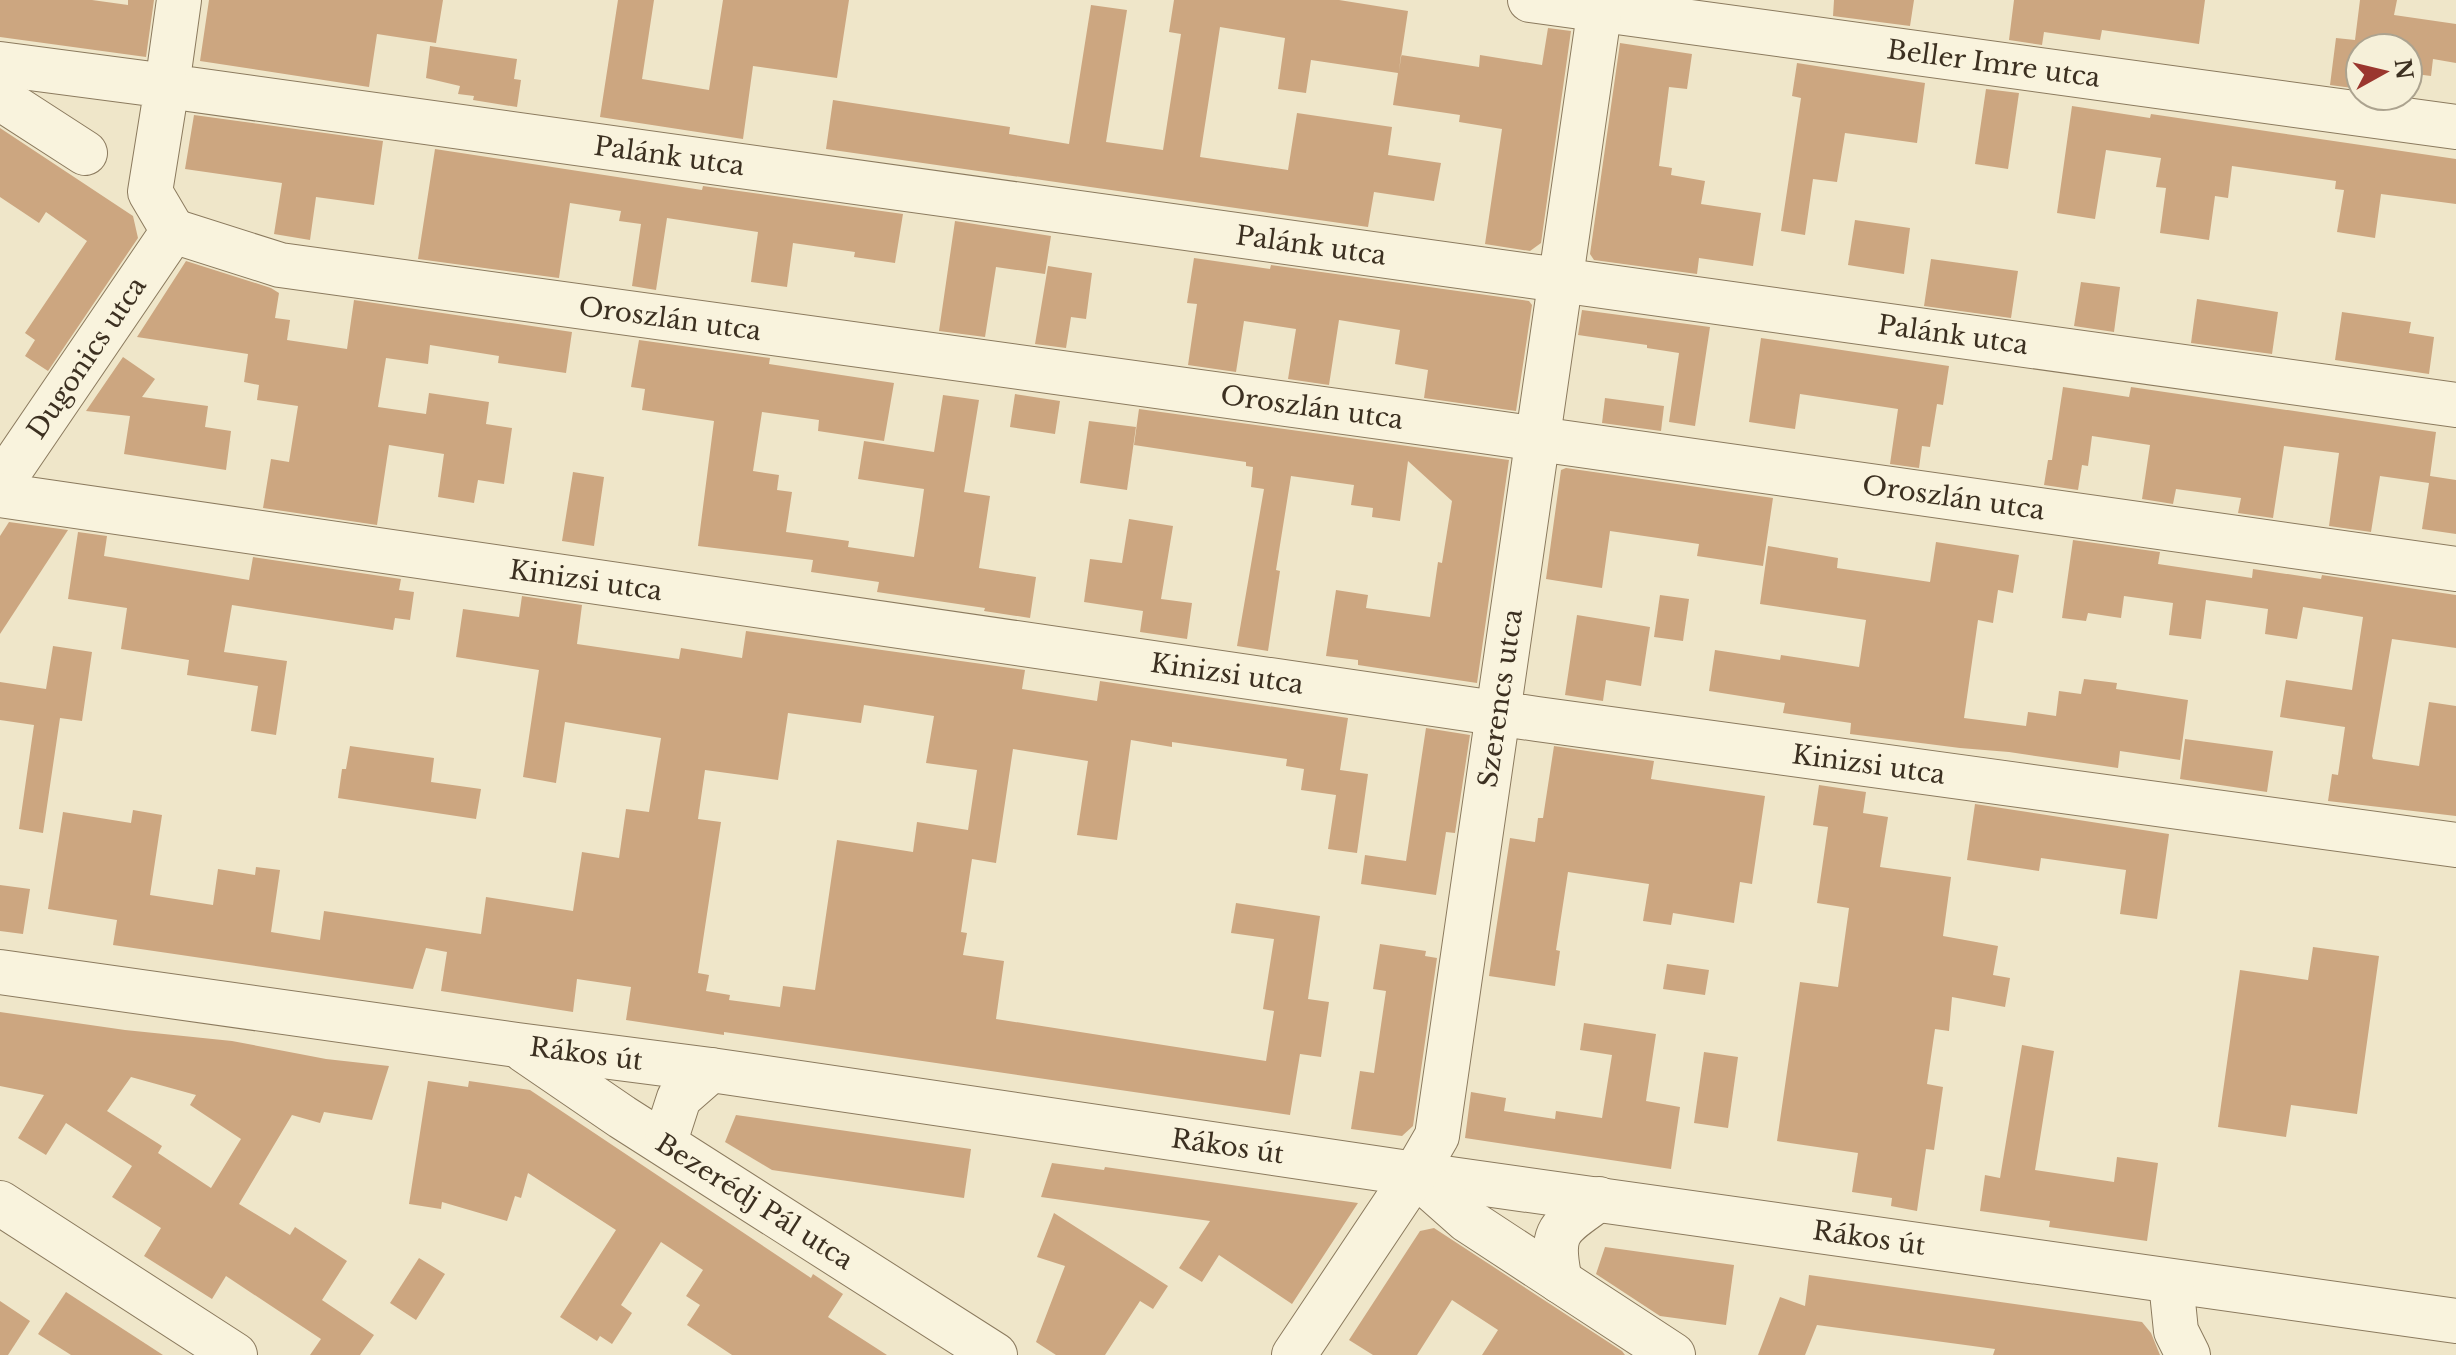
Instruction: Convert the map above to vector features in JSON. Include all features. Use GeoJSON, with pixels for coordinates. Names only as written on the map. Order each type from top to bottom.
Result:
{"type":"FeatureCollection","features":[{"type":"Feature","properties":{"kind":"street"},"geometry":{"type":"LineString","coordinates":[[173,231],[150,192],[179,0]]}},
{"type":"Feature","properties":{"kind":"street","name":"Beller Imre utca"},"geometry":{"type":"LineString","coordinates":[[1530,0],[1600,5],[2456,127]]}},
{"type":"Feature","properties":{"kind":"street","name":"Szerencs utca"},"geometry":{"type":"LineString","coordinates":[[1294,1355],[1437,1136],[1600,5]]}},
{"type":"Feature","properties":{"kind":"street","name":"Palánk utca"},"geometry":{"type":"LineString","coordinates":[[0,64],[2456,405]]}},
{"type":"Feature","properties":{"kind":"street"},"geometry":{"type":"LineString","coordinates":[[0,98],[85,153]]}},
{"type":"Feature","properties":{"kind":"street","name":"Oroszlán utca"},"geometry":{"type":"LineString","coordinates":[[173,231],[280,265],[2456,569]]}},
{"type":"Feature","properties":{"kind":"street","name":"Dugonics utca"},"geometry":{"type":"LineString","coordinates":[[0,485],[173,231]]}},
{"type":"Feature","properties":{"kind":"street","name":"Kinizsi utca"},"geometry":{"type":"LineString","coordinates":[[0,495],[1499,713],[2456,845]]}},
{"type":"Feature","properties":{"kind":"street","name":"Rákos út"},"geometry":{"type":"LineString","coordinates":[[0,972],[711,1070],[1415,1174],[2456,1321]]}},
{"type":"Feature","properties":{"kind":"street","name":"Bezerédj Pál utca"},"geometry":{"type":"LineString","coordinates":[[517,1045],[622,1117],[669,1142],[995,1355]]}},
{"type":"Feature","properties":{"kind":"street"},"geometry":{"type":"LineString","coordinates":[[622,1117],[620,1090],[625,1076],[643,1062],[655,1079],[660,1095],[661,1121],[669,1142]]}},
{"type":"Feature","properties":{"kind":"street"},"geometry":{"type":"LineString","coordinates":[[669,1142],[679,1098],[711,1070]]}},
{"type":"Feature","properties":{"kind":"street"},"geometry":{"type":"LineString","coordinates":[[1415,1174],[1467,1220],[1673,1355]]}},
{"type":"Feature","properties":{"kind":"street"},"geometry":{"type":"LineString","coordinates":[[1560,1281],[1554,1253],[1557,1234],[1563,1225],[1599,1199]]}},
{"type":"Feature","properties":{"kind":"street"},"geometry":{"type":"LineString","coordinates":[[0,1203],[235,1355]]}},
{"type":"Feature","properties":{"kind":"street"},"geometry":{"type":"LineString","coordinates":[[2171,1282],[2176,1331],[2188,1355]]}},
{"type":"Feature","properties":{"kind":"building"},"geometry":{"type":"Polygon","coordinates":[[[0,0],[92,0],[128,5],[128,0],[154,0],[146,57],[0,37],[0,0]]]}},
{"type":"Feature","properties":{"kind":"building"},"geometry":{"type":"Polygon","coordinates":[[[209,0],[443,0],[436,43],[377,34],[369,87],[200,61],[209,0]]]}},
{"type":"Feature","properties":{"kind":"building"},"geometry":{"type":"Polygon","coordinates":[[[618,0],[654,0],[642,79],[709,90],[723,0],[849,0],[837,78],[753,66],[743,139],[600,117],[618,0]]]}},
{"type":"Feature","properties":{"kind":"building"},"geometry":{"type":"Polygon","coordinates":[[[1174,0],[1339,0],[1408,11],[1401,55],[1479,67],[1480,55],[1542,65],[1548,28],[1571,31],[1541,243],[1530,251],[1485,244],[1502,129],[1459,122],[1460,115],[1393,105],[1398,73],[1311,60],[1306,93],[1278,89],[1285,38],[1220,27],[1200,157],[1288,170],[1297,113],[1392,127],[1388,155],[1441,163],[1434,201],[1374,192],[1368,227],[826,149],[833,100],[1010,127],[1009,134],[1069,144],[1091,5],[1127,10],[1106,142],[1163,150],[1181,34],[1169,32],[1174,0]]]}},
{"type":"Feature","properties":{"kind":"building"},"geometry":{"type":"Polygon","coordinates":[[[1834,0],[1914,0],[1910,26],[1833,16],[1834,0]]]}},
{"type":"Feature","properties":{"kind":"building"},"geometry":{"type":"Polygon","coordinates":[[[2014,0],[2205,0],[2199,44],[2102,30],[2100,40],[2044,32],[2042,45],[2009,40],[2014,0]]]}},
{"type":"Feature","properties":{"kind":"building"},"geometry":{"type":"Polygon","coordinates":[[[2360,0],[2397,0],[2394,15],[2456,24],[2456,63],[2433,59],[2431,76],[2424,75],[2424,32],[2356,32],[2360,0]]]}},
{"type":"Feature","properties":{"kind":"building"},"geometry":{"type":"Polygon","coordinates":[[[2336,38],[2344,39],[2344,87],[2330,85],[2336,38]]]}},
{"type":"Feature","properties":{"kind":"building"},"geometry":{"type":"Polygon","coordinates":[[[1620,43],[1692,54],[1687,89],[1669,87],[1659,166],[1672,168],[1671,175],[1705,181],[1701,204],[1761,213],[1753,266],[1699,258],[1697,274],[1594,260],[1590,254],[1620,43]]]}},
{"type":"Feature","properties":{"kind":"building"},"geometry":{"type":"Polygon","coordinates":[[[430,46],[517,59],[514,79],[521,80],[517,107],[473,100],[474,96],[458,94],[460,86],[426,78],[430,46]]]}},
{"type":"Feature","properties":{"kind":"building"},"geometry":{"type":"Polygon","coordinates":[[[1797,63],[1925,83],[1917,143],[1845,133],[1837,182],[1813,179],[1805,235],[1781,231],[1801,98],[1792,96],[1797,63]]]}},
{"type":"Feature","properties":{"kind":"building"},"geometry":{"type":"Polygon","coordinates":[[[1986,89],[2019,93],[2008,169],[1975,164],[1986,89]]]}},
{"type":"Feature","properties":{"kind":"building"},"geometry":{"type":"Polygon","coordinates":[[[2072,106],[2150,118],[2151,114],[2456,159],[2456,204],[2381,194],[2375,238],[2337,232],[2344,190],[2335,189],[2336,181],[2232,166],[2228,198],[2215,196],[2209,240],[2160,233],[2166,188],[2156,187],[2161,158],[2106,150],[2095,219],[2057,213],[2072,106]]]}},
{"type":"Feature","properties":{"kind":"building"},"geometry":{"type":"Polygon","coordinates":[[[194,115],[383,141],[374,205],[316,197],[310,240],[274,234],[282,183],[185,169],[194,115]]]}},
{"type":"Feature","properties":{"kind":"building"},"geometry":{"type":"Polygon","coordinates":[[[0,128],[133,216],[138,238],[48,371],[25,356],[35,340],[25,333],[87,241],[46,212],[39,223],[0,197],[0,128]]]}},
{"type":"Feature","properties":{"kind":"building"},"geometry":{"type":"Polygon","coordinates":[[[435,149],[702,190],[703,186],[903,214],[895,263],[854,257],[855,252],[793,243],[787,287],[751,282],[758,232],[667,218],[656,290],[632,286],[641,224],[619,221],[621,211],[570,203],[559,278],[418,259],[435,149]]]}},
{"type":"Feature","properties":{"kind":"building"},"geometry":{"type":"Polygon","coordinates":[[[1855,220],[1910,228],[1904,274],[1848,265],[1855,220]]]}},
{"type":"Feature","properties":{"kind":"building"},"geometry":{"type":"Polygon","coordinates":[[[955,221],[1051,236],[1045,274],[996,267],[985,337],[939,331],[955,221]]]}},
{"type":"Feature","properties":{"kind":"building"},"geometry":{"type":"Polygon","coordinates":[[[1194,258],[1270,269],[1271,265],[1529,301],[1532,305],[1516,411],[1424,398],[1428,370],[1395,364],[1400,330],[1339,320],[1329,385],[1288,379],[1296,329],[1244,321],[1236,372],[1188,365],[1197,304],[1187,303],[1194,258]]]}},
{"type":"Feature","properties":{"kind":"building"},"geometry":{"type":"Polygon","coordinates":[[[1931,259],[2018,271],[2011,318],[1924,306],[1931,259]]]}},
{"type":"Feature","properties":{"kind":"building"},"geometry":{"type":"Polygon","coordinates":[[[186,261],[279,293],[275,318],[290,320],[287,340],[347,349],[354,300],[572,332],[566,373],[498,363],[499,356],[430,345],[428,364],[386,358],[378,407],[426,414],[429,393],[489,402],[486,424],[512,428],[504,484],[478,480],[474,503],[438,497],[444,454],[389,445],[377,525],[263,508],[271,459],[289,462],[298,406],[257,400],[259,385],[244,382],[248,354],[137,337],[186,261]]]}},
{"type":"Feature","properties":{"kind":"building"},"geometry":{"type":"Polygon","coordinates":[[[1048,266],[1092,273],[1086,319],[1071,317],[1066,348],[1035,344],[1048,266]]]}},
{"type":"Feature","properties":{"kind":"building"},"geometry":{"type":"Polygon","coordinates":[[[2081,282],[2120,287],[2114,332],[2074,326],[2081,282]]]}},
{"type":"Feature","properties":{"kind":"building"},"geometry":{"type":"Polygon","coordinates":[[[2197,299],[2278,312],[2272,354],[2191,343],[2197,299]]]}},
{"type":"Feature","properties":{"kind":"building"},"geometry":{"type":"Polygon","coordinates":[[[1582,310],[1710,327],[1695,426],[1669,422],[1679,353],[1578,335],[1582,310]]]}},
{"type":"Feature","properties":{"kind":"building"},"geometry":{"type":"Polygon","coordinates":[[[2342,312],[2411,322],[2409,333],[2434,337],[2429,374],[2335,360],[2342,312]]]}},
{"type":"Feature","properties":{"kind":"building"},"geometry":{"type":"Polygon","coordinates":[[[1761,338],[1949,366],[1943,405],[1937,404],[1930,447],[1922,446],[1919,468],[1890,464],[1898,409],[1800,394],[1795,429],[1749,422],[1761,338]]]}},
{"type":"Feature","properties":{"kind":"building"},"geometry":{"type":"Polygon","coordinates":[[[639,340],[770,358],[769,364],[894,383],[884,441],[818,431],[819,420],[762,412],[753,471],[779,475],[777,490],[792,492],[786,532],[849,541],[848,547],[914,557],[920,518],[924,489],[858,479],[864,441],[934,452],[943,395],[979,400],[964,492],[990,496],[979,568],[1036,577],[1030,618],[877,592],[879,582],[811,572],[813,560],[698,546],[714,421],[642,410],[645,389],[631,387],[639,340]]]}},
{"type":"Feature","properties":{"kind":"building"},"geometry":{"type":"Polygon","coordinates":[[[123,357],[155,379],[142,397],[208,406],[205,427],[231,431],[226,470],[124,454],[130,416],[86,411],[123,357]]]}},
{"type":"Feature","properties":{"kind":"building"},"geometry":{"type":"Polygon","coordinates":[[[2063,387],[2129,397],[2131,387],[2436,432],[2430,476],[2456,480],[2456,534],[2422,529],[2429,483],[2380,476],[2371,532],[2329,526],[2339,453],[2284,446],[2273,518],[2238,513],[2241,498],[2176,489],[2173,504],[2142,499],[2150,445],[2092,436],[2088,466],[2082,465],[2078,490],[2044,485],[2048,460],[2052,460],[2063,387]]]}},
{"type":"Feature","properties":{"kind":"building"},"geometry":{"type":"Polygon","coordinates":[[[1015,394],[1060,401],[1055,434],[1010,427],[1015,394]]]}},
{"type":"Feature","properties":{"kind":"building"},"geometry":{"type":"Polygon","coordinates":[[[1605,398],[1664,406],[1661,431],[1602,423],[1605,398]]]}},
{"type":"Feature","properties":{"kind":"building"},"geometry":{"type":"Polygon","coordinates":[[[1139,409],[1509,460],[1477,683],[1358,665],[1358,660],[1326,656],[1336,590],[1368,595],[1366,608],[1430,617],[1452,501],[1408,461],[1400,521],[1372,517],[1373,508],[1351,505],[1354,485],[1291,476],[1276,570],[1280,571],[1268,651],[1237,646],[1264,489],[1251,487],[1253,467],[1246,466],[1246,462],[1134,445],[1139,409]]]}},
{"type":"Feature","properties":{"kind":"building"},"geometry":{"type":"Polygon","coordinates":[[[1089,421],[1136,427],[1127,490],[1080,483],[1089,421]]]}},
{"type":"Feature","properties":{"kind":"building"},"geometry":{"type":"Polygon","coordinates":[[[1566,468],[1773,498],[1763,566],[1697,556],[1699,544],[1610,531],[1602,588],[1546,579],[1561,470],[1566,468]]]}},
{"type":"Feature","properties":{"kind":"building"},"geometry":{"type":"Polygon","coordinates":[[[573,472],[604,477],[594,546],[562,541],[573,472]]]}},
{"type":"Feature","properties":{"kind":"building"},"geometry":{"type":"Polygon","coordinates":[[[1129,519],[1173,526],[1161,599],[1192,603],[1187,639],[1140,632],[1143,611],[1084,602],[1090,559],[1122,563],[1129,519]]]}},
{"type":"Feature","properties":{"kind":"building"},"geometry":{"type":"Polygon","coordinates":[[[9,522],[68,530],[0,634],[0,536],[9,522]]]}},
{"type":"Feature","properties":{"kind":"building"},"geometry":{"type":"Polygon","coordinates":[[[78,532],[107,536],[104,556],[249,580],[253,557],[401,579],[399,590],[414,592],[410,620],[395,618],[393,630],[232,605],[224,652],[287,661],[276,735],[251,731],[258,686],[187,675],[189,660],[121,649],[127,608],[68,599],[78,532]]]}},
{"type":"Feature","properties":{"kind":"building"},"geometry":{"type":"Polygon","coordinates":[[[2073,540],[2160,552],[2158,564],[2252,578],[2253,569],[2321,579],[2322,575],[2456,595],[2456,648],[2392,639],[2372,756],[2373,759],[2419,766],[2429,702],[2456,706],[2456,816],[2328,801],[2332,774],[2338,775],[2345,727],[2280,717],[2286,680],[2352,690],[2363,617],[2303,607],[2297,639],[2265,634],[2268,609],[2206,600],[2201,639],[2169,635],[2173,603],[2124,596],[2121,618],[2088,613],[2086,621],[2062,618],[2073,540]]]}},
{"type":"Feature","properties":{"kind":"building"},"geometry":{"type":"Polygon","coordinates":[[[1936,542],[2019,555],[2013,593],[1998,590],[1993,623],[1978,620],[1964,718],[2026,726],[2028,712],[2056,716],[2059,691],[2081,694],[2084,679],[2117,683],[2116,689],[2188,700],[2180,760],[2120,751],[2118,768],[1850,734],[1851,723],[1783,713],[1785,703],[1709,691],[1715,650],[1780,660],[1781,655],[1859,667],[1866,620],[1760,604],[1768,546],[1838,558],[1837,568],[1930,582],[1936,542]]]}},
{"type":"Feature","properties":{"kind":"building"},"geometry":{"type":"Polygon","coordinates":[[[1660,595],[1689,599],[1683,641],[1654,637],[1660,595]]]}},
{"type":"Feature","properties":{"kind":"building"},"geometry":{"type":"Polygon","coordinates":[[[522,596],[582,605],[577,644],[679,659],[681,648],[742,658],[746,631],[1025,670],[1022,689],[1097,701],[1100,681],[1348,718],[1340,770],[1368,774],[1357,853],[1328,849],[1336,795],[1301,790],[1304,769],[1286,766],[1287,759],[1172,742],[1172,747],[1131,740],[1117,840],[1077,835],[1088,761],[1013,749],[996,863],[972,859],[961,932],[967,933],[963,955],[1004,961],[996,1019],[1266,1061],[1274,1011],[1263,1009],[1274,939],[1231,933],[1236,903],[1320,916],[1308,999],[1329,1002],[1321,1057],[1300,1054],[1290,1115],[626,1020],[631,987],[577,979],[573,1012],[441,991],[447,952],[426,948],[413,989],[113,945],[117,920],[48,909],[63,812],[131,823],[133,810],[162,815],[150,895],[213,905],[218,869],[255,875],[256,867],[280,870],[271,932],[320,940],[324,911],[481,934],[486,897],[573,911],[582,852],[619,858],[626,809],[649,812],[661,738],[565,722],[556,783],[523,777],[539,670],[456,657],[463,609],[519,617],[522,596]],[[864,705],[861,723],[788,713],[778,780],[705,770],[698,819],[721,822],[698,973],[709,975],[706,991],[730,995],[729,1000],[780,1007],[783,986],[815,990],[837,840],[913,852],[917,822],[968,830],[977,770],[926,763],[934,716],[864,705]]]}},
{"type":"Feature","properties":{"kind":"building"},"geometry":{"type":"Polygon","coordinates":[[[1577,615],[1650,627],[1641,686],[1606,680],[1603,701],[1565,695],[1577,615]]]}},
{"type":"Feature","properties":{"kind":"building"},"geometry":{"type":"Polygon","coordinates":[[[53,646],[92,652],[82,721],[60,718],[43,833],[19,829],[34,725],[0,720],[0,682],[46,689],[53,646]]]}},
{"type":"Feature","properties":{"kind":"building"},"geometry":{"type":"Polygon","coordinates":[[[1426,728],[1470,735],[1455,833],[1446,832],[1436,895],[1361,884],[1365,855],[1406,861],[1426,728]]]}},
{"type":"Feature","properties":{"kind":"building"},"geometry":{"type":"Polygon","coordinates":[[[2185,739],[2273,751],[2267,792],[2180,779],[2185,739]]]}},
{"type":"Feature","properties":{"kind":"building"},"geometry":{"type":"Polygon","coordinates":[[[350,746],[434,758],[431,782],[481,789],[476,819],[338,798],[342,769],[346,769],[350,746]]]}},
{"type":"Feature","properties":{"kind":"building"},"geometry":{"type":"Polygon","coordinates":[[[1554,746],[1654,761],[1651,779],[1765,796],[1752,884],[1740,882],[1734,923],[1673,913],[1671,925],[1643,921],[1649,884],[1568,872],[1556,950],[1560,951],[1555,986],[1489,976],[1510,838],[1535,842],[1538,818],[1543,818],[1554,746]]]}},
{"type":"Feature","properties":{"kind":"building"},"geometry":{"type":"Polygon","coordinates":[[[1819,785],[1866,792],[1863,813],[1888,817],[1880,867],[1951,877],[1943,936],[1998,946],[1993,975],[2010,978],[2005,1007],[1952,997],[1949,1031],[1935,1029],[1927,1084],[1943,1087],[1934,1150],[1926,1149],[1917,1211],[1891,1206],[1892,1198],[1852,1192],[1858,1153],[1777,1141],[1800,982],[1838,987],[1849,908],[1817,903],[1828,827],[1813,825],[1819,785]]]}},
{"type":"Feature","properties":{"kind":"building"},"geometry":{"type":"Polygon","coordinates":[[[1975,804],[2169,834],[2157,919],[2120,914],[2126,870],[2041,858],[2039,871],[1967,860],[1975,804]]]}},
{"type":"Feature","properties":{"kind":"building"},"geometry":{"type":"Polygon","coordinates":[[[0,885],[30,889],[23,934],[0,931],[0,885]]]}},
{"type":"Feature","properties":{"kind":"building"},"geometry":{"type":"Polygon","coordinates":[[[1380,944],[1426,951],[1425,956],[1437,958],[1413,1126],[1402,1136],[1351,1129],[1360,1071],[1374,1073],[1386,991],[1373,989],[1380,944]]]}},
{"type":"Feature","properties":{"kind":"building"},"geometry":{"type":"Polygon","coordinates":[[[2313,947],[2379,956],[2357,1114],[2291,1105],[2286,1137],[2218,1127],[2240,970],[2308,980],[2313,947]]]}},
{"type":"Feature","properties":{"kind":"building"},"geometry":{"type":"Polygon","coordinates":[[[1667,964],[1709,970],[1705,995],[1663,989],[1667,964]]]}},
{"type":"Feature","properties":{"kind":"building"},"geometry":{"type":"Polygon","coordinates":[[[0,1012],[232,1041],[326,1059],[389,1066],[372,1120],[324,1112],[320,1123],[292,1115],[239,1204],[290,1235],[295,1227],[347,1261],[322,1300],[374,1335],[360,1355],[310,1355],[321,1339],[226,1276],[212,1299],[144,1256],[161,1228],[112,1197],[132,1166],[66,1123],[46,1155],[18,1138],[44,1095],[0,1086],[0,1012]],[[131,1077],[107,1111],[162,1146],[158,1153],[211,1188],[241,1139],[190,1105],[196,1095],[131,1077]]]}},
{"type":"Feature","properties":{"kind":"building"},"geometry":{"type":"Polygon","coordinates":[[[1584,1023],[1656,1034],[1646,1101],[1680,1107],[1671,1169],[1465,1138],[1471,1092],[1506,1098],[1504,1111],[1555,1119],[1556,1111],[1602,1118],[1612,1055],[1580,1050],[1584,1023]]]}},
{"type":"Feature","properties":{"kind":"building"},"geometry":{"type":"Polygon","coordinates":[[[2022,1045],[2054,1051],[2035,1170],[2114,1182],[2117,1157],[2158,1163],[2147,1241],[2049,1227],[2050,1221],[1980,1211],[1985,1175],[2000,1178],[2022,1045]]]}},
{"type":"Feature","properties":{"kind":"building"},"geometry":{"type":"Polygon","coordinates":[[[1704,1052],[1738,1057],[1728,1128],[1694,1123],[1704,1052]]]}},
{"type":"Feature","properties":{"kind":"building"},"geometry":{"type":"Polygon","coordinates":[[[428,1081],[468,1087],[469,1081],[530,1090],[811,1278],[813,1274],[843,1294],[828,1317],[887,1355],[732,1355],[687,1325],[700,1305],[686,1296],[703,1270],[661,1242],[621,1305],[632,1313],[612,1344],[600,1336],[597,1341],[560,1317],[616,1230],[528,1173],[521,1198],[515,1196],[507,1221],[442,1202],[441,1209],[409,1204],[428,1081]]]}},
{"type":"Feature","properties":{"kind":"building"},"geometry":{"type":"Polygon","coordinates":[[[736,1115],[971,1149],[964,1198],[772,1170],[725,1142],[736,1115]]]}},
{"type":"Feature","properties":{"kind":"building"},"geometry":{"type":"Polygon","coordinates":[[[1052,1163],[1104,1170],[1105,1167],[1358,1203],[1292,1304],[1219,1255],[1202,1282],[1179,1268],[1210,1221],[1041,1197],[1052,1163]]]}},
{"type":"Feature","properties":{"kind":"building"},"geometry":{"type":"Polygon","coordinates":[[[1054,1213],[1168,1286],[1153,1309],[1140,1301],[1105,1355],[1056,1355],[1036,1342],[1065,1266],[1037,1257],[1054,1213]]]}},
{"type":"Feature","properties":{"kind":"building"},"geometry":{"type":"Polygon","coordinates":[[[1434,1228],[1625,1355],[1482,1355],[1498,1330],[1452,1300],[1417,1355],[1373,1355],[1349,1340],[1420,1231],[1434,1228]]]}},
{"type":"Feature","properties":{"kind":"building"},"geometry":{"type":"Polygon","coordinates":[[[1605,1247],[1734,1265],[1726,1325],[1660,1316],[1596,1274],[1605,1247]]]}},
{"type":"Feature","properties":{"kind":"building"},"geometry":{"type":"Polygon","coordinates":[[[419,1258],[445,1274],[416,1320],[390,1303],[419,1258]]]}},
{"type":"Feature","properties":{"kind":"building"},"geometry":{"type":"Polygon","coordinates":[[[1809,1275],[2142,1322],[2151,1333],[2160,1355],[1993,1355],[1995,1349],[1817,1325],[1805,1355],[1758,1355],[1780,1297],[1805,1306],[1809,1275]]]}},
{"type":"Feature","properties":{"kind":"building"},"geometry":{"type":"Polygon","coordinates":[[[66,1292],[163,1355],[71,1355],[38,1334],[66,1292]]]}},
{"type":"Feature","properties":{"kind":"building"},"geometry":{"type":"Polygon","coordinates":[[[0,1301],[30,1321],[8,1355],[0,1355],[0,1301]]]}}]}
